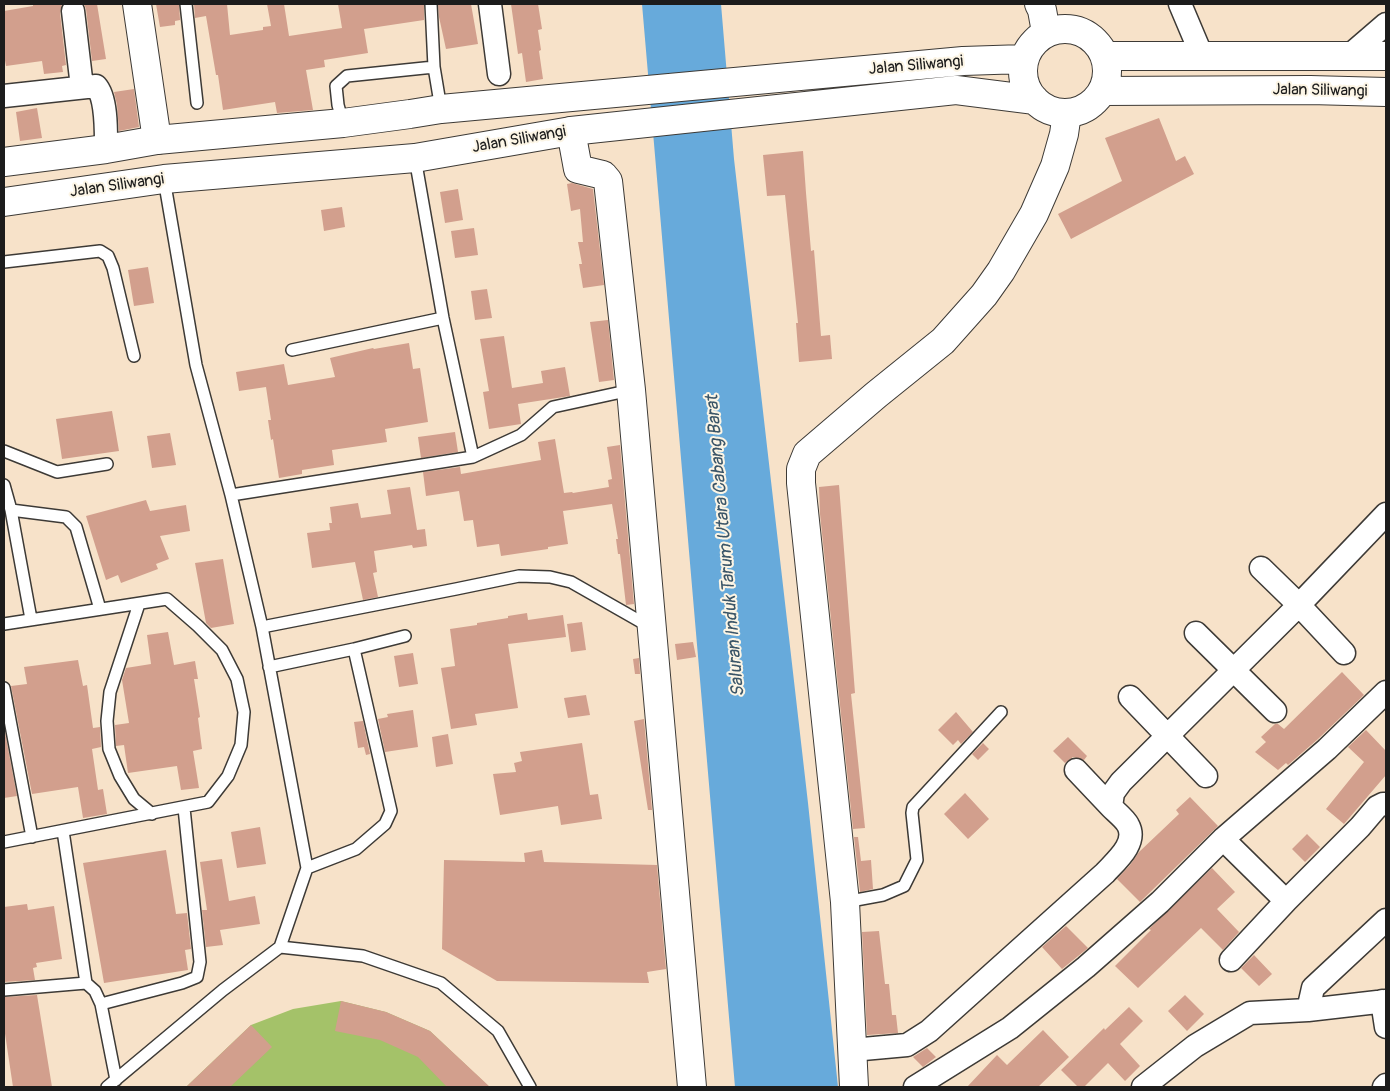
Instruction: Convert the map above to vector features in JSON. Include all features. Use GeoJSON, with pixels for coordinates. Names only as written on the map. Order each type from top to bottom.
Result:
{"type":"FeatureCollection","features":[{"type":"Feature","properties":{"kind":"main road"},"geometry":{"type":"LineString","coordinates":[[137,4],[157,140]]}},
{"type":"Feature","properties":{"kind":"main road"},"geometry":{"type":"LineString","coordinates":[[1039,4],[1046,32]]}},
{"type":"Feature","properties":{"kind":"main road"},"geometry":{"type":"LineString","coordinates":[[1063,28],[1080,31],[1095,41],[1105,56],[1108,74],[1103,91],[1098,98],[1084,109],[1067,113],[1050,110],[1029,94],[1023,77],[1024,59],[1032,44],[1046,32],[1063,28]]}},
{"type":"Feature","properties":{"kind":"main road"},"geometry":{"type":"LineString","coordinates":[[1105,56],[1386,56]]}},
{"type":"Feature","properties":{"kind":"main road","name":"Jalan Siliwangi"},"geometry":{"type":"LineString","coordinates":[[4,162],[106,149],[157,140],[343,122],[441,109],[620,91],[752,81],[963,61],[1024,59]]}},
{"type":"Feature","properties":{"kind":"main road","name":"Jalan Siliwangi"},"geometry":{"type":"LineString","coordinates":[[4,202],[164,179],[415,158],[571,131],[956,90],[1035,100]]}},
{"type":"Feature","properties":{"kind":"main road","name":"Jalan Siliwangi"},"geometry":{"type":"LineString","coordinates":[[1103,91],[1310,90],[1386,92]]}},
{"type":"Feature","properties":{"kind":"main road"},"geometry":{"type":"LineString","coordinates":[[854,1087],[845,902],[801,469],[807,454],[943,340],[984,295],[1001,271],[1034,214],[1055,166],[1064,134],[1067,113]]}},
{"type":"Feature","properties":{"kind":"main road"},"geometry":{"type":"LineString","coordinates":[[410,114],[415,158]]}},
{"type":"Feature","properties":{"kind":"main road"},"geometry":{"type":"LineString","coordinates":[[571,131],[578,169],[604,175],[608,181],[631,390],[692,1087]]}},
{"type":"Feature","properties":{"kind":"street"},"geometry":{"type":"LineString","coordinates":[[490,4],[499,74]]}},
{"type":"Feature","properties":{"kind":"street"},"geometry":{"type":"LineString","coordinates":[[1180,4],[1202,56]]}},
{"type":"Feature","properties":{"kind":"street"},"geometry":{"type":"LineString","coordinates":[[73,11],[82,87]]}},
{"type":"Feature","properties":{"kind":"street"},"geometry":{"type":"LineString","coordinates":[[1350,55],[1386,24]]}},
{"type":"Feature","properties":{"kind":"street"},"geometry":{"type":"LineString","coordinates":[[4,96],[96,86],[101,91],[106,125],[106,149]]}},
{"type":"Feature","properties":{"kind":"street"},"geometry":{"type":"LineString","coordinates":[[1111,807],[1113,793],[1166,735],[1299,605],[1386,514]]}},
{"type":"Feature","properties":{"kind":"street"},"geometry":{"type":"LineString","coordinates":[[1261,568],[1344,653]]}},
{"type":"Feature","properties":{"kind":"street"},"geometry":{"type":"LineString","coordinates":[[1196,633],[1275,711]]}},
{"type":"Feature","properties":{"kind":"street"},"geometry":{"type":"LineString","coordinates":[[915,1087],[1010,1028],[1086,967],[1160,902],[1223,839],[1327,749],[1386,692]]}},
{"type":"Feature","properties":{"kind":"street"},"geometry":{"type":"LineString","coordinates":[[1130,697],[1206,776]]}},
{"type":"Feature","properties":{"kind":"street"},"geometry":{"type":"LineString","coordinates":[[852,1050],[907,1045],[929,1031],[1105,873],[1126,850],[1131,837],[1128,825],[1076,770]]}},
{"type":"Feature","properties":{"kind":"street"},"geometry":{"type":"LineString","coordinates":[[1231,960],[1286,900],[1360,827],[1377,807],[1386,804]]}},
{"type":"Feature","properties":{"kind":"street"},"geometry":{"type":"LineString","coordinates":[[1223,839],[1286,900]]}},
{"type":"Feature","properties":{"kind":"street"},"geometry":{"type":"LineString","coordinates":[[1308,1010],[1314,988],[1386,920]]}},
{"type":"Feature","properties":{"kind":"street"},"geometry":{"type":"LineString","coordinates":[[1143,1087],[1195,1046],[1250,1013],[1308,1010],[1384,1001],[1386,1027]]}},
{"type":"Feature","properties":{"kind":"lane"},"geometry":{"type":"LineString","coordinates":[[186,4],[197,104]]}},
{"type":"Feature","properties":{"kind":"lane"},"geometry":{"type":"LineString","coordinates":[[431,4],[434,67],[441,109]]}},
{"type":"Feature","properties":{"kind":"lane"},"geometry":{"type":"LineString","coordinates":[[343,122],[338,105],[336,86],[342,79],[347,76],[434,67]]}},
{"type":"Feature","properties":{"kind":"lane"},"geometry":{"type":"LineString","coordinates":[[415,158],[443,318],[473,457]]}},
{"type":"Feature","properties":{"kind":"lane"},"geometry":{"type":"LineString","coordinates":[[111,1084],[223,990],[280,947],[307,868],[262,627],[231,495],[196,365],[164,179]]}},
{"type":"Feature","properties":{"kind":"lane"},"geometry":{"type":"LineString","coordinates":[[4,262],[100,251],[108,256],[113,268],[134,356]]}},
{"type":"Feature","properties":{"kind":"lane"},"geometry":{"type":"LineString","coordinates":[[292,350],[443,318]]}},
{"type":"Feature","properties":{"kind":"lane"},"geometry":{"type":"LineString","coordinates":[[231,495],[473,457],[521,435],[553,407],[631,390]]}},
{"type":"Feature","properties":{"kind":"lane"},"geometry":{"type":"LineString","coordinates":[[4,452],[57,472],[107,464]]}},
{"type":"Feature","properties":{"kind":"lane"},"geometry":{"type":"LineString","coordinates":[[4,485],[11,510],[32,619]]}},
{"type":"Feature","properties":{"kind":"lane"},"geometry":{"type":"LineString","coordinates":[[11,510],[66,517],[76,527],[100,609]]}},
{"type":"Feature","properties":{"kind":"lane"},"geometry":{"type":"LineString","coordinates":[[262,627],[519,576],[550,577],[572,582],[651,628]]}},
{"type":"Feature","properties":{"kind":"lane"},"geometry":{"type":"LineString","coordinates":[[4,624],[167,599],[222,650],[237,679],[244,712],[241,745],[228,776],[208,802],[4,842]]}},
{"type":"Feature","properties":{"kind":"lane"},"geometry":{"type":"LineString","coordinates":[[139,604],[110,692],[107,720],[109,749],[120,776],[134,799],[152,814]]}},
{"type":"Feature","properties":{"kind":"lane"},"geometry":{"type":"LineString","coordinates":[[269,667],[354,650],[405,636]]}},
{"type":"Feature","properties":{"kind":"lane"},"geometry":{"type":"LineString","coordinates":[[307,868],[356,849],[385,824],[391,811],[354,650]]}},
{"type":"Feature","properties":{"kind":"lane"},"geometry":{"type":"LineString","coordinates":[[4,688],[32,837]]}},
{"type":"Feature","properties":{"kind":"lane"},"geometry":{"type":"LineString","coordinates":[[845,902],[883,895],[904,886],[917,860],[913,807],[1001,712]]}},
{"type":"Feature","properties":{"kind":"lane"},"geometry":{"type":"LineString","coordinates":[[101,1004],[182,983],[197,977],[200,962],[184,808]]}},
{"type":"Feature","properties":{"kind":"lane"},"geometry":{"type":"LineString","coordinates":[[63,831],[86,983],[95,991],[101,1004],[111,1084]]}},
{"type":"Feature","properties":{"kind":"lane"},"geometry":{"type":"LineString","coordinates":[[280,947],[364,956],[441,983],[498,1032],[530,1087]]}},
{"type":"Feature","properties":{"kind":"lane"},"geometry":{"type":"LineString","coordinates":[[4,990],[86,983]]}},
{"type":"Feature","properties":{"kind":"green space"},"geometry":{"type":"Polygon","coordinates":[[[341,1001],[386,1012],[430,1031],[483,1081],[486,1087],[186,1087],[251,1025],[293,1009],[341,1001]]]}},
{"type":"Feature","properties":{"kind":"water","name":"Saluran Induk Tarum Utara Cabang Barat"},"geometry":{"type":"Polygon","coordinates":[[[642,4],[721,4],[734,159],[808,803],[838,1087],[735,1087],[642,4]]]}},
{"type":"Feature","properties":{"kind":"building"},"geometry":{"type":"Polygon","coordinates":[[[33,4],[62,4],[60,13],[66,65],[62,66],[63,72],[44,74],[42,61],[6,66],[4,55],[4,11],[33,6],[33,4]]]}},
{"type":"Feature","properties":{"kind":"building"},"geometry":{"type":"Polygon","coordinates":[[[84,4],[97,4],[106,59],[92,61],[84,4]]]}},
{"type":"Feature","properties":{"kind":"building"},"geometry":{"type":"Polygon","coordinates":[[[156,4],[179,4],[180,20],[175,21],[175,25],[160,27],[156,4]]]}},
{"type":"Feature","properties":{"kind":"building"},"geometry":{"type":"Polygon","coordinates":[[[194,4],[227,4],[230,35],[263,30],[263,27],[271,26],[267,4],[284,4],[289,36],[342,28],[338,4],[424,4],[424,20],[364,29],[368,53],[324,60],[325,67],[306,70],[313,110],[277,113],[275,102],[223,110],[206,16],[195,18],[194,4]]]}},
{"type":"Feature","properties":{"kind":"building"},"geometry":{"type":"Polygon","coordinates":[[[438,4],[471,4],[478,44],[446,49],[438,4]]]}},
{"type":"Feature","properties":{"kind":"building"},"geometry":{"type":"Polygon","coordinates":[[[511,4],[538,4],[542,29],[538,30],[543,79],[526,82],[522,53],[518,54],[511,4]]]}},
{"type":"Feature","properties":{"kind":"building"},"geometry":{"type":"Polygon","coordinates":[[[134,89],[139,127],[119,131],[114,92],[134,89]]]}},
{"type":"Feature","properties":{"kind":"building"},"geometry":{"type":"Polygon","coordinates":[[[37,108],[42,138],[20,141],[16,112],[37,108]]]}},
{"type":"Feature","properties":{"kind":"building"},"geometry":{"type":"Polygon","coordinates":[[[1159,118],[1176,161],[1185,156],[1194,174],[1071,239],[1058,214],[1122,181],[1105,138],[1159,118]]]}},
{"type":"Feature","properties":{"kind":"building"},"geometry":{"type":"Polygon","coordinates":[[[803,151],[811,251],[814,250],[821,336],[830,335],[832,359],[799,362],[796,323],[798,323],[785,195],[767,196],[763,155],[803,151]]]}},
{"type":"Feature","properties":{"kind":"building"},"geometry":{"type":"Polygon","coordinates":[[[572,183],[593,189],[604,285],[583,288],[579,264],[582,264],[578,242],[583,242],[580,209],[571,211],[567,184],[572,183]]]}},
{"type":"Feature","properties":{"kind":"building"},"geometry":{"type":"Polygon","coordinates":[[[458,189],[463,220],[445,223],[440,192],[458,189]]]}},
{"type":"Feature","properties":{"kind":"building"},"geometry":{"type":"Polygon","coordinates":[[[342,207],[345,227],[324,231],[321,210],[342,207]]]}},
{"type":"Feature","properties":{"kind":"building"},"geometry":{"type":"Polygon","coordinates":[[[474,228],[478,255],[455,258],[451,231],[474,228]]]}},
{"type":"Feature","properties":{"kind":"building"},"geometry":{"type":"Polygon","coordinates":[[[148,267],[154,303],[134,306],[128,270],[148,267]]]}},
{"type":"Feature","properties":{"kind":"building"},"geometry":{"type":"Polygon","coordinates":[[[487,289],[492,318],[475,320],[471,291],[487,289]]]}},
{"type":"Feature","properties":{"kind":"building"},"geometry":{"type":"Polygon","coordinates":[[[608,320],[614,380],[599,382],[590,322],[608,320]]]}},
{"type":"Feature","properties":{"kind":"building"},"geometry":{"type":"Polygon","coordinates":[[[504,336],[512,388],[543,383],[541,371],[565,367],[570,396],[518,404],[521,424],[489,429],[483,392],[489,391],[480,339],[504,336]]]}},
{"type":"Feature","properties":{"kind":"building"},"geometry":{"type":"Polygon","coordinates":[[[409,343],[413,369],[420,368],[428,422],[385,429],[387,442],[332,450],[334,465],[302,470],[302,474],[279,478],[268,420],[271,420],[266,387],[239,391],[236,372],[284,364],[288,385],[335,377],[330,358],[373,348],[409,343]]]}},
{"type":"Feature","properties":{"kind":"building"},"geometry":{"type":"Polygon","coordinates":[[[112,411],[119,451],[62,459],[56,419],[112,411]]]}},
{"type":"Feature","properties":{"kind":"building"},"geometry":{"type":"Polygon","coordinates":[[[455,432],[458,452],[421,458],[418,437],[455,432]]]}},
{"type":"Feature","properties":{"kind":"building"},"geometry":{"type":"Polygon","coordinates":[[[170,433],[176,465],[152,468],[147,436],[170,433]]]}},
{"type":"Feature","properties":{"kind":"building"},"geometry":{"type":"Polygon","coordinates":[[[555,439],[564,493],[609,487],[608,480],[612,479],[607,447],[620,445],[634,604],[626,605],[612,504],[563,511],[568,544],[501,556],[499,544],[477,547],[473,520],[464,521],[459,491],[426,496],[423,472],[460,467],[461,474],[541,460],[538,442],[555,439]]]}},
{"type":"Feature","properties":{"kind":"building"},"geometry":{"type":"Polygon","coordinates":[[[839,485],[855,693],[851,694],[865,828],[853,829],[820,514],[819,487],[839,485]]]}},
{"type":"Feature","properties":{"kind":"building"},"geometry":{"type":"Polygon","coordinates":[[[410,487],[417,530],[425,529],[427,546],[413,548],[412,545],[374,551],[377,572],[373,573],[378,597],[363,600],[355,562],[312,568],[307,533],[330,530],[329,523],[332,523],[330,507],[358,503],[361,518],[391,514],[387,490],[410,487]]]}},
{"type":"Feature","properties":{"kind":"building"},"geometry":{"type":"Polygon","coordinates":[[[146,500],[150,511],[186,505],[190,531],[160,536],[169,559],[156,564],[158,569],[121,583],[118,575],[106,580],[86,516],[146,500]]]}},
{"type":"Feature","properties":{"kind":"building"},"geometry":{"type":"Polygon","coordinates":[[[223,559],[234,624],[211,628],[206,623],[195,563],[223,559]]]}},
{"type":"Feature","properties":{"kind":"building"},"geometry":{"type":"Polygon","coordinates":[[[527,613],[528,620],[563,615],[566,637],[508,644],[518,708],[475,714],[477,725],[451,729],[441,668],[455,666],[450,629],[477,625],[477,623],[527,613]]]}},
{"type":"Feature","properties":{"kind":"building"},"geometry":{"type":"Polygon","coordinates":[[[582,622],[586,650],[571,652],[567,624],[582,622]]]}},
{"type":"Feature","properties":{"kind":"building"},"geometry":{"type":"Polygon","coordinates":[[[168,632],[174,665],[195,661],[198,679],[194,679],[200,717],[198,718],[202,749],[193,751],[199,788],[181,790],[177,766],[128,773],[124,745],[116,746],[115,725],[129,723],[122,680],[126,668],[151,664],[147,635],[168,632]]]}},
{"type":"Feature","properties":{"kind":"building"},"geometry":{"type":"Polygon","coordinates":[[[693,642],[696,657],[677,660],[675,644],[693,642]]]}},
{"type":"Feature","properties":{"kind":"building"},"geometry":{"type":"Polygon","coordinates":[[[413,653],[418,684],[399,687],[394,656],[413,653]]]}},
{"type":"Feature","properties":{"kind":"building"},"geometry":{"type":"Polygon","coordinates":[[[639,658],[640,674],[635,674],[633,659],[639,658]]]}},
{"type":"Feature","properties":{"kind":"building"},"geometry":{"type":"Polygon","coordinates":[[[78,660],[83,686],[87,685],[93,728],[100,727],[101,747],[92,749],[98,790],[103,789],[107,814],[83,818],[78,787],[32,794],[11,686],[27,684],[24,667],[78,660]]]}},
{"type":"Feature","properties":{"kind":"building"},"geometry":{"type":"Polygon","coordinates":[[[1342,672],[1364,695],[1318,739],[1288,765],[1286,763],[1278,770],[1255,752],[1266,742],[1261,737],[1275,724],[1284,729],[1342,672]]]}},
{"type":"Feature","properties":{"kind":"building"},"geometry":{"type":"Polygon","coordinates":[[[586,695],[590,715],[568,718],[564,698],[586,695]]]}},
{"type":"Feature","properties":{"kind":"building"},"geometry":{"type":"Polygon","coordinates":[[[413,710],[418,747],[385,752],[378,719],[388,717],[387,714],[413,710]]]}},
{"type":"Feature","properties":{"kind":"building"},"geometry":{"type":"Polygon","coordinates":[[[956,712],[973,732],[961,744],[958,740],[953,745],[938,730],[956,712]]]}},
{"type":"Feature","properties":{"kind":"building"},"geometry":{"type":"Polygon","coordinates":[[[644,719],[652,810],[648,810],[634,721],[644,719]]]}},
{"type":"Feature","properties":{"kind":"building"},"geometry":{"type":"Polygon","coordinates":[[[363,721],[370,754],[366,755],[364,747],[358,748],[354,722],[363,721]]]}},
{"type":"Feature","properties":{"kind":"building"},"geometry":{"type":"Polygon","coordinates":[[[4,727],[17,796],[4,798],[4,727]]]}},
{"type":"Feature","properties":{"kind":"building"},"geometry":{"type":"Polygon","coordinates":[[[1366,730],[1386,751],[1386,775],[1344,824],[1326,809],[1364,762],[1348,747],[1366,730]]]}},
{"type":"Feature","properties":{"kind":"building"},"geometry":{"type":"Polygon","coordinates":[[[448,734],[453,764],[436,767],[432,737],[448,734]]]}},
{"type":"Feature","properties":{"kind":"building"},"geometry":{"type":"Polygon","coordinates":[[[1068,737],[1087,756],[1084,760],[1073,757],[1065,763],[1053,751],[1068,737]]]}},
{"type":"Feature","properties":{"kind":"building"},"geometry":{"type":"Polygon","coordinates":[[[582,743],[590,795],[598,794],[602,819],[561,825],[558,806],[500,815],[493,774],[516,772],[514,763],[522,761],[520,752],[582,743]]]}},
{"type":"Feature","properties":{"kind":"building"},"geometry":{"type":"Polygon","coordinates":[[[983,743],[989,749],[978,760],[972,754],[983,743]]]}},
{"type":"Feature","properties":{"kind":"building"},"geometry":{"type":"Polygon","coordinates":[[[965,793],[989,819],[968,839],[944,814],[965,793]]]}},
{"type":"Feature","properties":{"kind":"building"},"geometry":{"type":"Polygon","coordinates":[[[1190,797],[1218,826],[1140,902],[1117,879],[1139,852],[1179,814],[1176,810],[1190,797]]]}},
{"type":"Feature","properties":{"kind":"building"},"geometry":{"type":"Polygon","coordinates":[[[260,827],[266,864],[237,868],[231,832],[260,827]]]}},
{"type":"Feature","properties":{"kind":"building"},"geometry":{"type":"Polygon","coordinates":[[[1307,834],[1320,847],[1305,862],[1292,849],[1307,834]]]}},
{"type":"Feature","properties":{"kind":"building"},"geometry":{"type":"Polygon","coordinates":[[[854,837],[858,837],[861,861],[871,860],[873,889],[860,892],[854,837]]]}},
{"type":"Feature","properties":{"kind":"building"},"geometry":{"type":"Polygon","coordinates":[[[166,850],[176,914],[187,913],[191,949],[185,950],[188,970],[104,983],[83,863],[166,850]]]}},
{"type":"Feature","properties":{"kind":"building"},"geometry":{"type":"Polygon","coordinates":[[[542,850],[544,862],[657,865],[666,969],[647,972],[649,983],[497,981],[442,949],[444,860],[525,862],[524,853],[542,850]]]}},
{"type":"Feature","properties":{"kind":"building"},"geometry":{"type":"Polygon","coordinates":[[[222,859],[229,901],[255,896],[260,924],[220,930],[223,945],[206,947],[202,910],[207,910],[200,862],[222,859]]]}},
{"type":"Feature","properties":{"kind":"building"},"geometry":{"type":"Polygon","coordinates":[[[1212,868],[1235,892],[1217,909],[1239,932],[1223,950],[1201,928],[1138,988],[1115,966],[1151,930],[1149,929],[1212,868]]]}},
{"type":"Feature","properties":{"kind":"building"},"geometry":{"type":"Polygon","coordinates":[[[27,904],[28,910],[54,906],[62,959],[36,963],[37,967],[33,968],[35,980],[4,982],[4,907],[27,904]]]}},
{"type":"Feature","properties":{"kind":"building"},"geometry":{"type":"Polygon","coordinates":[[[1066,926],[1088,948],[1062,969],[1042,947],[1066,926]]]}},
{"type":"Feature","properties":{"kind":"building"},"geometry":{"type":"Polygon","coordinates":[[[879,931],[885,984],[889,984],[892,1015],[896,1015],[898,1033],[867,1035],[862,932],[879,931]]]}},
{"type":"Feature","properties":{"kind":"building"},"geometry":{"type":"Polygon","coordinates":[[[1254,955],[1272,974],[1259,986],[1241,968],[1254,955]]]}},
{"type":"Feature","properties":{"kind":"building"},"geometry":{"type":"Polygon","coordinates":[[[37,995],[52,1087],[13,1087],[4,1027],[4,997],[37,995]]]}},
{"type":"Feature","properties":{"kind":"building"},"geometry":{"type":"Polygon","coordinates":[[[1185,995],[1204,1014],[1187,1031],[1168,1011],[1185,995]]]}},
{"type":"Feature","properties":{"kind":"building"},"geometry":{"type":"Polygon","coordinates":[[[341,1001],[386,1012],[430,1031],[490,1087],[447,1087],[418,1057],[380,1040],[335,1031],[341,1001]]]}},
{"type":"Feature","properties":{"kind":"building"},"geometry":{"type":"Polygon","coordinates":[[[1129,1007],[1143,1021],[1120,1044],[1140,1066],[1125,1081],[1108,1063],[1084,1087],[1078,1087],[1061,1070],[1104,1028],[1105,1030],[1129,1007]]]}},
{"type":"Feature","properties":{"kind":"building"},"geometry":{"type":"Polygon","coordinates":[[[251,1025],[272,1047],[230,1087],[186,1087],[251,1025]]]}},
{"type":"Feature","properties":{"kind":"building"},"geometry":{"type":"Polygon","coordinates":[[[1043,1030],[1069,1057],[1038,1087],[967,1087],[997,1055],[1007,1065],[1043,1030]]]}},
{"type":"Feature","properties":{"kind":"building"},"geometry":{"type":"Polygon","coordinates":[[[927,1048],[936,1057],[923,1067],[913,1057],[927,1048]]]}}]}
